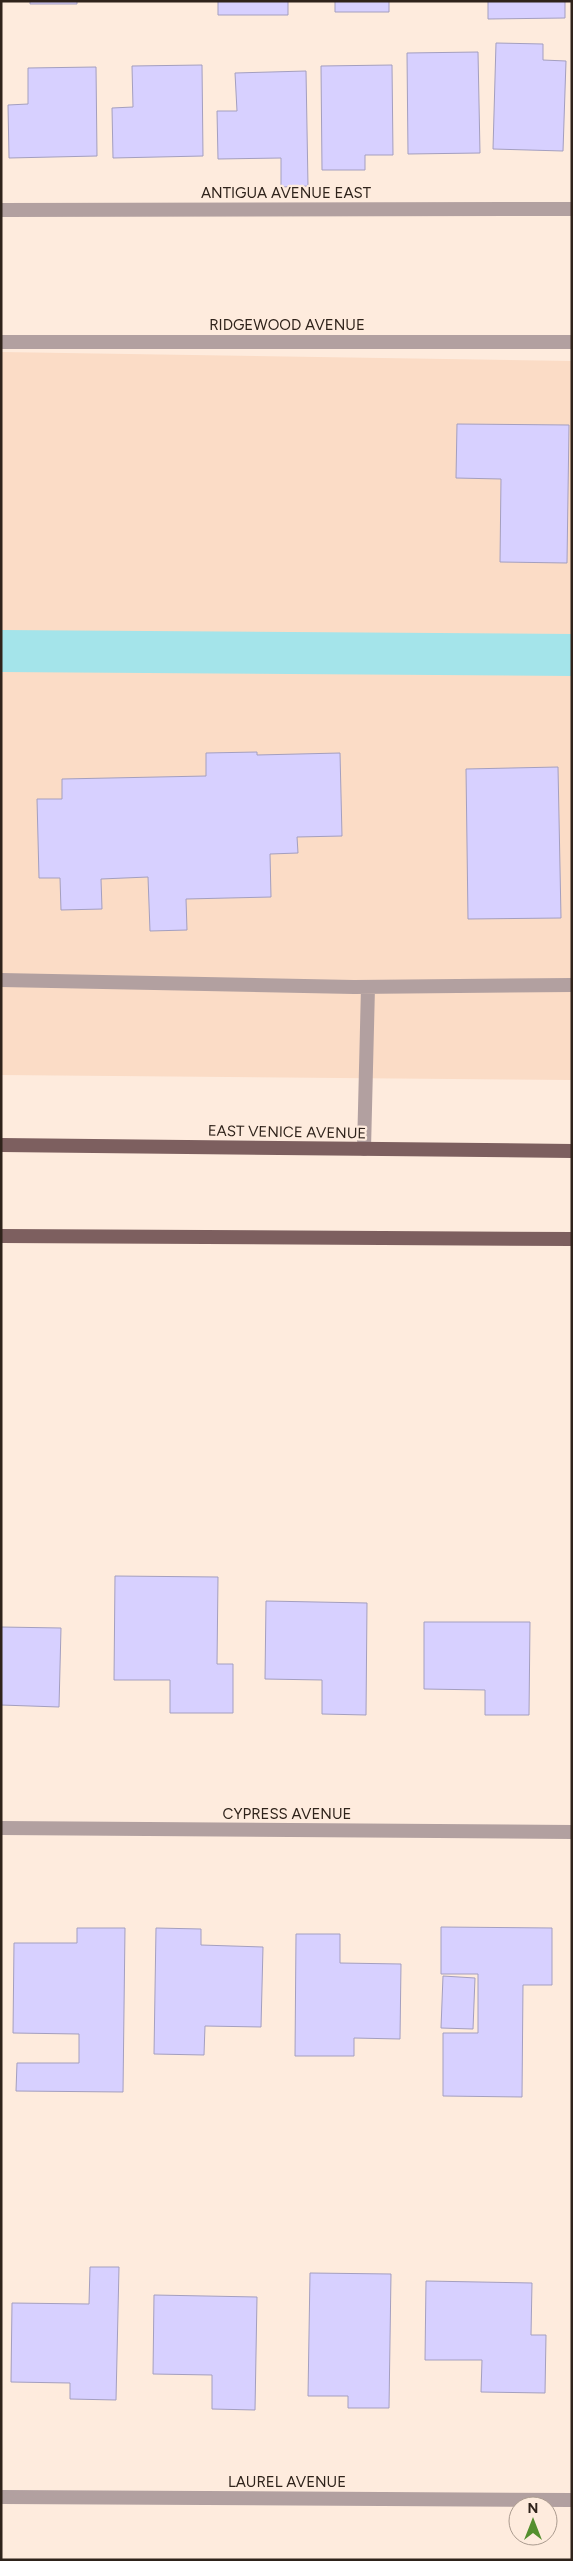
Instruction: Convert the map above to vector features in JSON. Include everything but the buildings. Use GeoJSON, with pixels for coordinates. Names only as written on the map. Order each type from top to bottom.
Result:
{"type":"FeatureCollection","features":[{"type":"Feature","properties":{"kind":"main road","name":"EAST VENICE AVENUE"},"geometry":{"type":"LineString","coordinates":[[1,1145],[572,1151]]}},
{"type":"Feature","properties":{"kind":"main road"},"geometry":{"type":"LineString","coordinates":[[1,1236],[572,1239]]}},
{"type":"Feature","properties":{"kind":"street","name":"ANTIGUA AVENUE EAST"},"geometry":{"type":"LineString","coordinates":[[1,210],[572,209]]}},
{"type":"Feature","properties":{"kind":"street","name":"RIDGEWOOD AVENUE"},"geometry":{"type":"LineString","coordinates":[[1,342],[572,342]]}},
{"type":"Feature","properties":{"kind":"street"},"geometry":{"type":"LineString","coordinates":[[1,980],[368,987],[572,985]]}},
{"type":"Feature","properties":{"kind":"street"},"geometry":{"type":"LineString","coordinates":[[364,1149],[368,987]]}},
{"type":"Feature","properties":{"kind":"street","name":"CYPRESS AVENUE"},"geometry":{"type":"LineString","coordinates":[[1,1828],[572,1832]]}},
{"type":"Feature","properties":{"kind":"street","name":"LAUREL AVENUE"},"geometry":{"type":"LineString","coordinates":[[1,2497],[572,2500]]}},
{"type":"Feature","properties":{"kind":"shaded area"},"geometry":{"type":"Polygon","coordinates":[[[1,352],[572,361],[572,1080],[1,1075],[1,352]]]}},
{"type":"Feature","properties":{"kind":"waterway"},"geometry":{"type":"LineString","coordinates":[[1,651],[572,655]]}}]}
